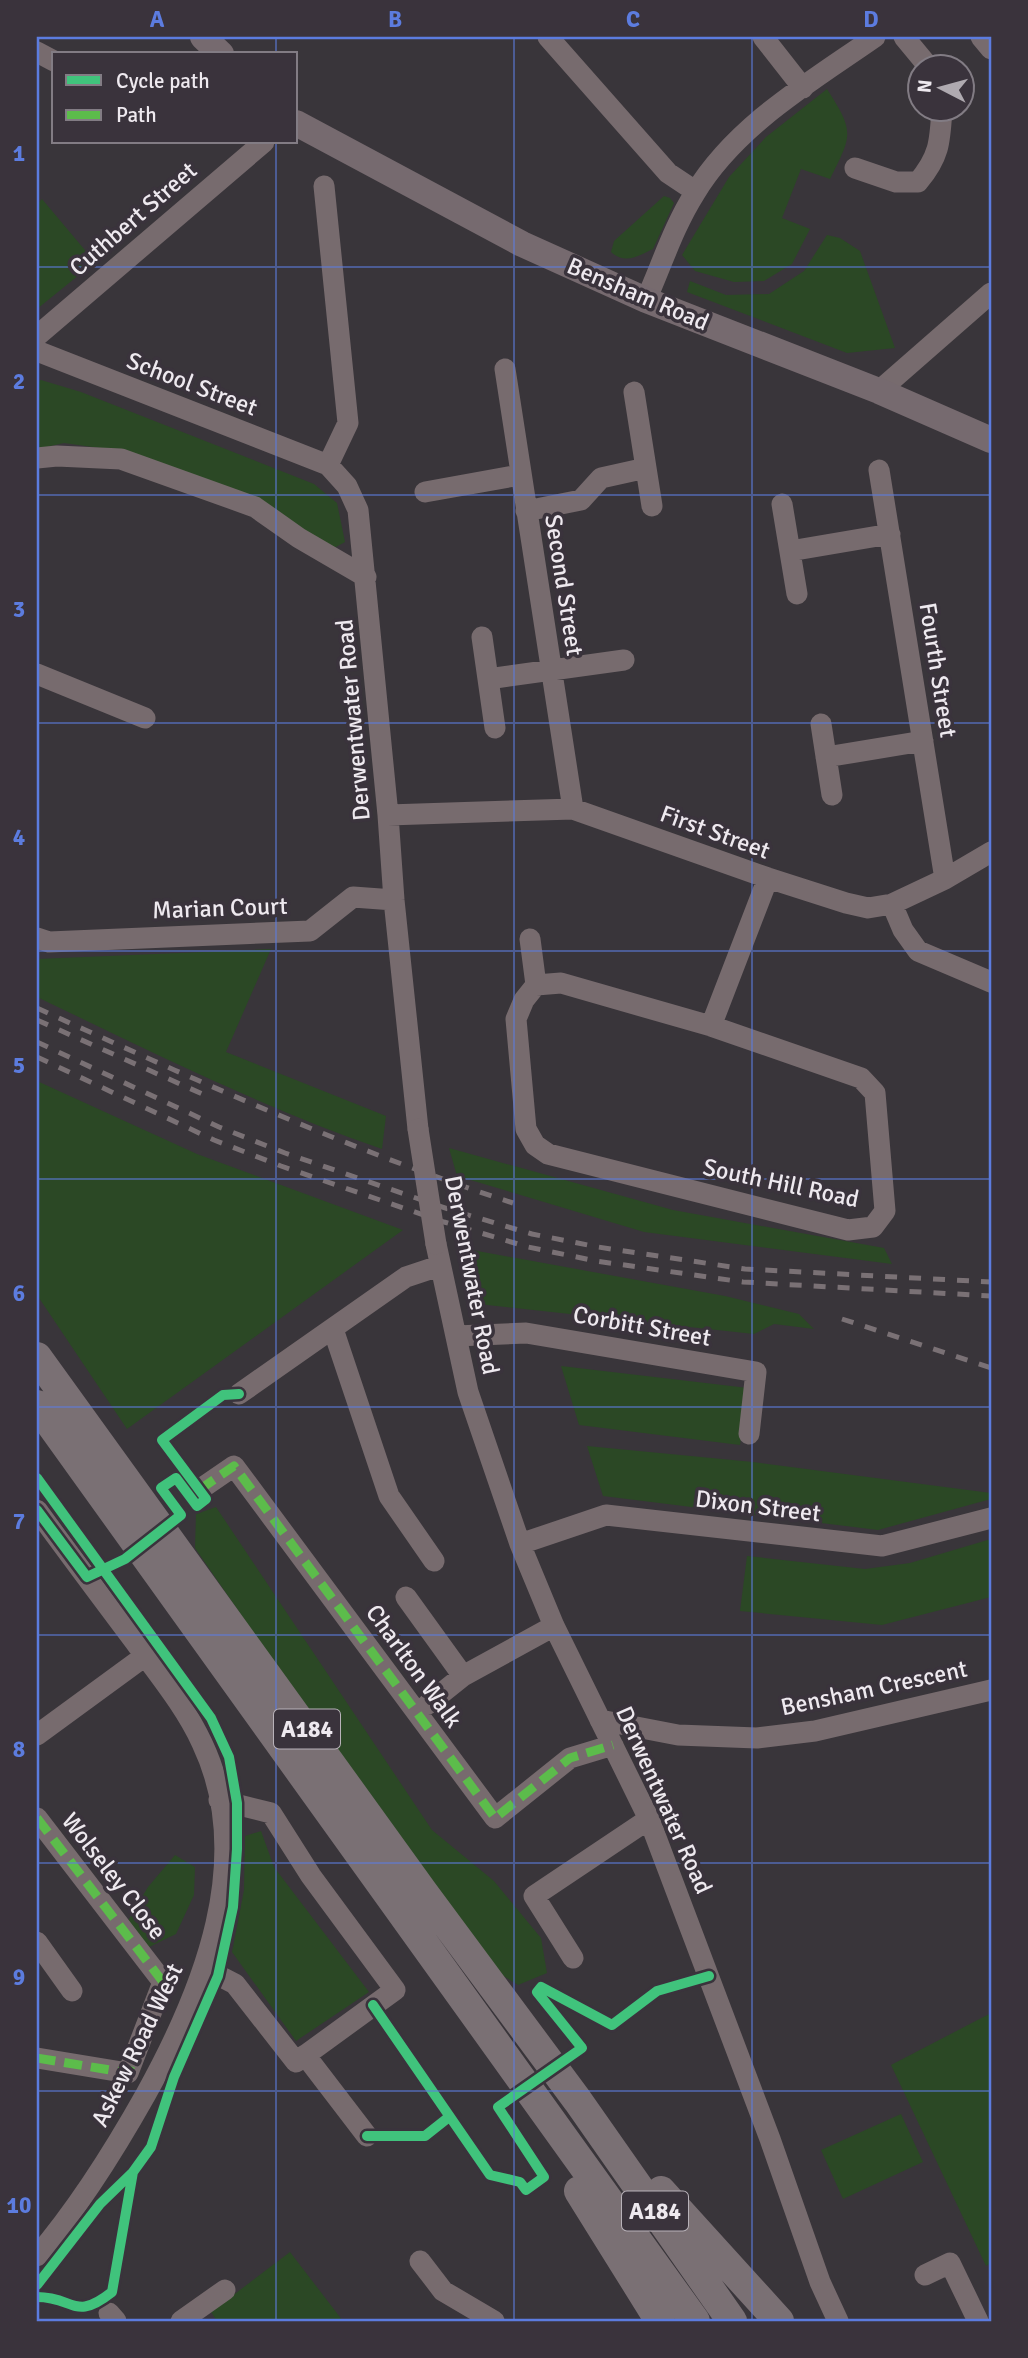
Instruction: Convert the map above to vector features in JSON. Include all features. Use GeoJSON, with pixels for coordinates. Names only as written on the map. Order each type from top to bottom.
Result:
{"type":"FeatureCollection","features":[{"type":"Feature","properties":{"kind":"highway"},"geometry":{"type":"LineString","coordinates":[[37,1344],[75,1409]]}},
{"type":"Feature","properties":{"kind":"highway","name":"A184"},"geometry":{"type":"LineString","coordinates":[[37,1357],[423,1892],[578,2101],[732,2321]]}},
{"type":"Feature","properties":{"kind":"highway","name":"A184"},"geometry":{"type":"LineString","coordinates":[[37,1405],[695,2321]]}},
{"type":"Feature","properties":{"kind":"highway"},"geometry":{"type":"LineString","coordinates":[[432,1954],[660,2321]]}},
{"type":"Feature","properties":{"kind":"highway"},"geometry":{"type":"LineString","coordinates":[[578,2101],[779,2321]]}},
{"type":"Feature","properties":{"kind":"main road"},"geometry":{"type":"LineString","coordinates":[[203,37],[219,52]]}},
{"type":"Feature","properties":{"kind":"main road","name":"Bensham Road"},"geometry":{"type":"LineString","coordinates":[[298,124],[522,244],[646,300],[879,391],[991,440]]}},
{"type":"Feature","properties":{"kind":"street"},"geometry":{"type":"LineString","coordinates":[[548,37],[668,173],[695,191]]}},
{"type":"Feature","properties":{"kind":"street"},"geometry":{"type":"LineString","coordinates":[[763,37],[803,88]]}},
{"type":"Feature","properties":{"kind":"street"},"geometry":{"type":"LineString","coordinates":[[646,300],[695,191],[718,161],[741,137],[803,88],[875,37]]}},
{"type":"Feature","properties":{"kind":"street"},"geometry":{"type":"LineString","coordinates":[[904,37],[916,52]]}},
{"type":"Feature","properties":{"kind":"street"},"geometry":{"type":"LineString","coordinates":[[981,37],[991,49]]}},
{"type":"Feature","properties":{"kind":"street"},"geometry":{"type":"LineString","coordinates":[[855,167],[896,182],[918,182],[932,165],[941,139],[942,122]]}},
{"type":"Feature","properties":{"kind":"street","name":"Cuthbert Street"},"geometry":{"type":"LineString","coordinates":[[37,336],[262,144]]}},
{"type":"Feature","properties":{"kind":"street"},"geometry":{"type":"LineString","coordinates":[[324,186],[348,423],[328,466]]}},
{"type":"Feature","properties":{"kind":"street"},"geometry":{"type":"LineString","coordinates":[[879,391],[991,293]]}},
{"type":"Feature","properties":{"kind":"street","name":"School Street"},"geometry":{"type":"LineString","coordinates":[[37,351],[328,466]]}},
{"type":"Feature","properties":{"kind":"street","name":"Second Street"},"geometry":{"type":"LineString","coordinates":[[505,369],[573,808]]}},
{"type":"Feature","properties":{"kind":"street"},"geometry":{"type":"LineString","coordinates":[[634,392],[652,506]]}},
{"type":"Feature","properties":{"kind":"street"},"geometry":{"type":"LineString","coordinates":[[37,458],[121,458],[255,507],[299,538],[366,577]]}},
{"type":"Feature","properties":{"kind":"street","name":"Derwentwater Road"},"geometry":{"type":"LineString","coordinates":[[328,466],[347,486],[358,510],[418,1129],[439,1266],[468,1392],[520,1544],[554,1626],[649,1819],[766,2127],[820,2283],[838,2321]]}},
{"type":"Feature","properties":{"kind":"street"},"geometry":{"type":"LineString","coordinates":[[526,511],[581,500],[601,478],[646,468]]}},
{"type":"Feature","properties":{"kind":"street","name":"Fourth Street"},"geometry":{"type":"LineString","coordinates":[[880,470],[945,879]]}},
{"type":"Feature","properties":{"kind":"street"},"geometry":{"type":"LineString","coordinates":[[425,492],[520,475]]}},
{"type":"Feature","properties":{"kind":"street"},"geometry":{"type":"LineString","coordinates":[[782,504],[797,594]]}},
{"type":"Feature","properties":{"kind":"street"},"geometry":{"type":"LineString","coordinates":[[790,551],[890,534]]}},
{"type":"Feature","properties":{"kind":"street"},"geometry":{"type":"LineString","coordinates":[[482,637],[495,728]]}},
{"type":"Feature","properties":{"kind":"street"},"geometry":{"type":"LineString","coordinates":[[488,679],[624,660]]}},
{"type":"Feature","properties":{"kind":"street"},"geometry":{"type":"LineString","coordinates":[[37,674],[145,718]]}},
{"type":"Feature","properties":{"kind":"street"},"geometry":{"type":"LineString","coordinates":[[821,724],[832,795]]}},
{"type":"Feature","properties":{"kind":"street"},"geometry":{"type":"LineString","coordinates":[[826,757],[923,741]]}},
{"type":"Feature","properties":{"kind":"street","name":"First Street"},"geometry":{"type":"LineString","coordinates":[[388,815],[573,808],[846,903],[868,908],[892,904]]}},
{"type":"Feature","properties":{"kind":"street"},"geometry":{"type":"LineString","coordinates":[[991,852],[945,879],[892,904],[903,930],[918,951],[991,982]]}},
{"type":"Feature","properties":{"kind":"street"},"geometry":{"type":"LineString","coordinates":[[711,1026],[768,878]]}},
{"type":"Feature","properties":{"kind":"street","name":"Marian Court"},"geometry":{"type":"LineString","coordinates":[[37,938],[49,942],[310,931],[353,897],[394,900]]}},
{"type":"Feature","properties":{"kind":"street"},"geometry":{"type":"LineString","coordinates":[[530,939],[536,985]]}},
{"type":"Feature","properties":{"kind":"street","name":"South Hill Road"},"geometry":{"type":"LineString","coordinates":[[561,983],[711,1026],[861,1078],[875,1093],[885,1211],[873,1227],[848,1230],[835,1227],[548,1154],[535,1145],[526,1129],[516,1019],[524,1000],[536,985],[561,983]]}},
{"type":"Feature","properties":{"kind":"street"},"geometry":{"type":"LineString","coordinates":[[239,1394],[406,1277],[439,1266]]}},
{"type":"Feature","properties":{"kind":"street"},"geometry":{"type":"LineString","coordinates":[[333,1329],[388,1496],[434,1560]]}},
{"type":"Feature","properties":{"kind":"street","name":"Corbitt Street"},"geometry":{"type":"LineString","coordinates":[[456,1336],[536,1334],[756,1372],[749,1434]]}},
{"type":"Feature","properties":{"kind":"street","name":"Charlton Walk"},"geometry":{"type":"LineString","coordinates":[[199,1490],[234,1466],[495,1818],[570,1758],[612,1745]]}},
{"type":"Feature","properties":{"kind":"street","name":"Askew Road West"},"geometry":{"type":"LineString","coordinates":[[37,1510],[180,1705],[202,1743],[213,1772],[224,1837],[224,1868],[218,1912],[204,1968],[184,2019],[121,2139],[37,2256]]}},
{"type":"Feature","properties":{"kind":"street","name":"Dixon Street"},"geometry":{"type":"LineString","coordinates":[[520,1544],[606,1515],[882,1546],[991,1518]]}},
{"type":"Feature","properties":{"kind":"street"},"geometry":{"type":"LineString","coordinates":[[406,1597],[463,1676]]}},
{"type":"Feature","properties":{"kind":"street"},"geometry":{"type":"LineString","coordinates":[[428,1703],[463,1676],[554,1626]]}},
{"type":"Feature","properties":{"kind":"street"},"geometry":{"type":"LineString","coordinates":[[37,1735],[145,1656]]}},
{"type":"Feature","properties":{"kind":"street","name":"Bensham Crescent"},"geometry":{"type":"LineString","coordinates":[[600,1720],[678,1735],[757,1738],[815,1731],[991,1690]]}},
{"type":"Feature","properties":{"kind":"street"},"geometry":{"type":"LineString","coordinates":[[204,1968],[235,1984],[296,2062],[395,1990],[311,1876],[271,1813],[219,1800]]}},
{"type":"Feature","properties":{"kind":"street","name":"Wolseley Close"},"geometry":{"type":"LineString","coordinates":[[37,1818],[163,1982],[128,2073],[37,2058]]}},
{"type":"Feature","properties":{"kind":"street"},"geometry":{"type":"LineString","coordinates":[[573,1958],[534,1896],[649,1819]]}},
{"type":"Feature","properties":{"kind":"street"},"geometry":{"type":"LineString","coordinates":[[37,1942],[72,1991]]}},
{"type":"Feature","properties":{"kind":"street"},"geometry":{"type":"LineString","coordinates":[[305,2055],[367,2136]]}},
{"type":"Feature","properties":{"kind":"street"},"geometry":{"type":"LineString","coordinates":[[420,2261],[443,2291],[494,2321]]}},
{"type":"Feature","properties":{"kind":"street"},"geometry":{"type":"LineString","coordinates":[[925,2276],[950,2263],[978,2321]]}},
{"type":"Feature","properties":{"kind":"street"},"geometry":{"type":"LineString","coordinates":[[181,2321],[225,2290]]}},
{"type":"Feature","properties":{"kind":"green space"},"geometry":{"type":"Polygon","coordinates":[[[827,89],[846,125],[846,142],[830,179],[801,169],[782,218],[810,229],[792,264],[764,281],[734,282],[695,271],[682,255],[729,177],[766,137],[827,89]]]}},
{"type":"Feature","properties":{"kind":"green space"},"geometry":{"type":"Polygon","coordinates":[[[664,196],[674,203],[653,249],[626,259],[611,252],[614,241],[664,196]]]}},
{"type":"Feature","properties":{"kind":"green space"},"geometry":{"type":"Polygon","coordinates":[[[42,199],[95,262],[37,309],[37,204],[42,199]]]}},
{"type":"Feature","properties":{"kind":"green space"},"geometry":{"type":"Polygon","coordinates":[[[827,235],[840,238],[860,251],[895,348],[847,353],[687,292],[690,281],[726,295],[769,294],[804,271],[827,235]]]}},
{"type":"Feature","properties":{"kind":"green space"},"geometry":{"type":"Polygon","coordinates":[[[41,380],[81,392],[314,484],[337,503],[345,542],[334,548],[121,451],[64,443],[37,449],[37,382],[41,380]]]}},
{"type":"Feature","properties":{"kind":"green space"},"geometry":{"type":"Polygon","coordinates":[[[271,949],[226,1052],[386,1116],[382,1149],[250,1097],[37,997],[37,959],[271,949]]]}},
{"type":"Feature","properties":{"kind":"green space"},"geometry":{"type":"Polygon","coordinates":[[[37,1081],[197,1154],[403,1230],[127,1429],[37,1295],[37,1081]]]}},
{"type":"Feature","properties":{"kind":"green space"},"geometry":{"type":"Polygon","coordinates":[[[449,1148],[673,1210],[884,1248],[892,1264],[644,1232],[457,1176],[449,1148]]]}},
{"type":"Feature","properties":{"kind":"green space"},"geometry":{"type":"Polygon","coordinates":[[[461,1248],[725,1296],[799,1314],[814,1329],[774,1324],[754,1334],[469,1303],[461,1248]]]}},
{"type":"Feature","properties":{"kind":"green space"},"geometry":{"type":"Polygon","coordinates":[[[561,1366],[748,1388],[740,1445],[579,1425],[561,1366]]]}},
{"type":"Feature","properties":{"kind":"green space"},"geometry":{"type":"Polygon","coordinates":[[[587,1446],[753,1462],[991,1493],[991,1499],[878,1530],[603,1496],[587,1446]]]}},
{"type":"Feature","properties":{"kind":"green space"},"geometry":{"type":"Polygon","coordinates":[[[216,1507],[432,1830],[494,1881],[541,1938],[547,1973],[518,1985],[494,1970],[362,1790],[195,1548],[196,1514],[216,1507]]]}},
{"type":"Feature","properties":{"kind":"green space"},"geometry":{"type":"Polygon","coordinates":[[[991,1539],[991,1597],[882,1625],[740,1611],[747,1556],[865,1569],[910,1563],[991,1539]]]}},
{"type":"Feature","properties":{"kind":"green space"},"geometry":{"type":"Polygon","coordinates":[[[261,1831],[274,1867],[369,1992],[296,2041],[232,1952],[244,1890],[245,1836],[261,1831]]]}},
{"type":"Feature","properties":{"kind":"green space"},"geometry":{"type":"Polygon","coordinates":[[[175,1855],[195,1867],[194,1895],[176,1934],[145,1949],[126,1924],[148,1887],[175,1855]]]}},
{"type":"Feature","properties":{"kind":"green space"},"geometry":{"type":"Polygon","coordinates":[[[991,2013],[991,2263],[986,2266],[891,2065],[991,2013]]]}},
{"type":"Feature","properties":{"kind":"green space"},"geometry":{"type":"Polygon","coordinates":[[[901,2114],[923,2162],[843,2199],[821,2150],[901,2114]]]}},
{"type":"Feature","properties":{"kind":"green space"},"geometry":{"type":"Polygon","coordinates":[[[290,2252],[343,2321],[217,2321],[211,2312],[290,2252]]]}},
{"type":"Feature","properties":{"kind":"railway"},"geometry":{"type":"LineString","coordinates":[[37,1008],[331,1137],[513,1203]]}},
{"type":"Feature","properties":{"kind":"railway"},"geometry":{"type":"LineString","coordinates":[[37,1020],[209,1097]]}},
{"type":"Feature","properties":{"kind":"railway"},"geometry":{"type":"LineString","coordinates":[[37,1042],[219,1127],[285,1153],[448,1209],[532,1234],[598,1247],[745,1269],[991,1282]]}},
{"type":"Feature","properties":{"kind":"railway"},"geometry":{"type":"LineString","coordinates":[[37,1057],[214,1140],[281,1166],[444,1222],[528,1247],[596,1261],[743,1282],[991,1296]]}},
{"type":"Feature","properties":{"kind":"railway"},"geometry":{"type":"LineString","coordinates":[[842,1319],[991,1368]]}},
{"type":"Feature","properties":{"kind":"marked path"},"geometry":{"type":"LineString","coordinates":[[199,1490],[234,1466],[495,1818],[570,1758],[613,1745]]}},
{"type":"Feature","properties":{"kind":"marked path"},"geometry":{"type":"LineString","coordinates":[[37,1818],[163,1982],[128,2073],[37,2058]]}},
{"type":"Feature","properties":{"kind":"cycle path"},"geometry":{"type":"LineString","coordinates":[[37,1510],[87,1577],[125,1559],[181,1515],[161,1488],[176,1478],[197,1506],[206,1499],[162,1440],[223,1395],[239,1394]]}},
{"type":"Feature","properties":{"kind":"cycle path"},"geometry":{"type":"LineString","coordinates":[[37,1478],[211,1718],[229,1757],[237,1803],[233,1907],[218,1976],[174,2077],[151,2147],[133,2172],[100,2204],[37,2285]]}},
{"type":"Feature","properties":{"kind":"cycle path"},"geometry":{"type":"LineString","coordinates":[[373,2005],[490,2175],[520,2182],[526,2190],[544,2177],[498,2107],[582,2048],[537,1992],[541,1987],[612,2025],[657,1991],[709,1976]]}},
{"type":"Feature","properties":{"kind":"cycle path"},"geometry":{"type":"LineString","coordinates":[[367,2136],[425,2136],[449,2117]]}},
{"type":"Feature","properties":{"kind":"cycle path"},"geometry":{"type":"LineString","coordinates":[[37,2297],[82,2307],[99,2301],[112,2292],[133,2172]]}}]}
